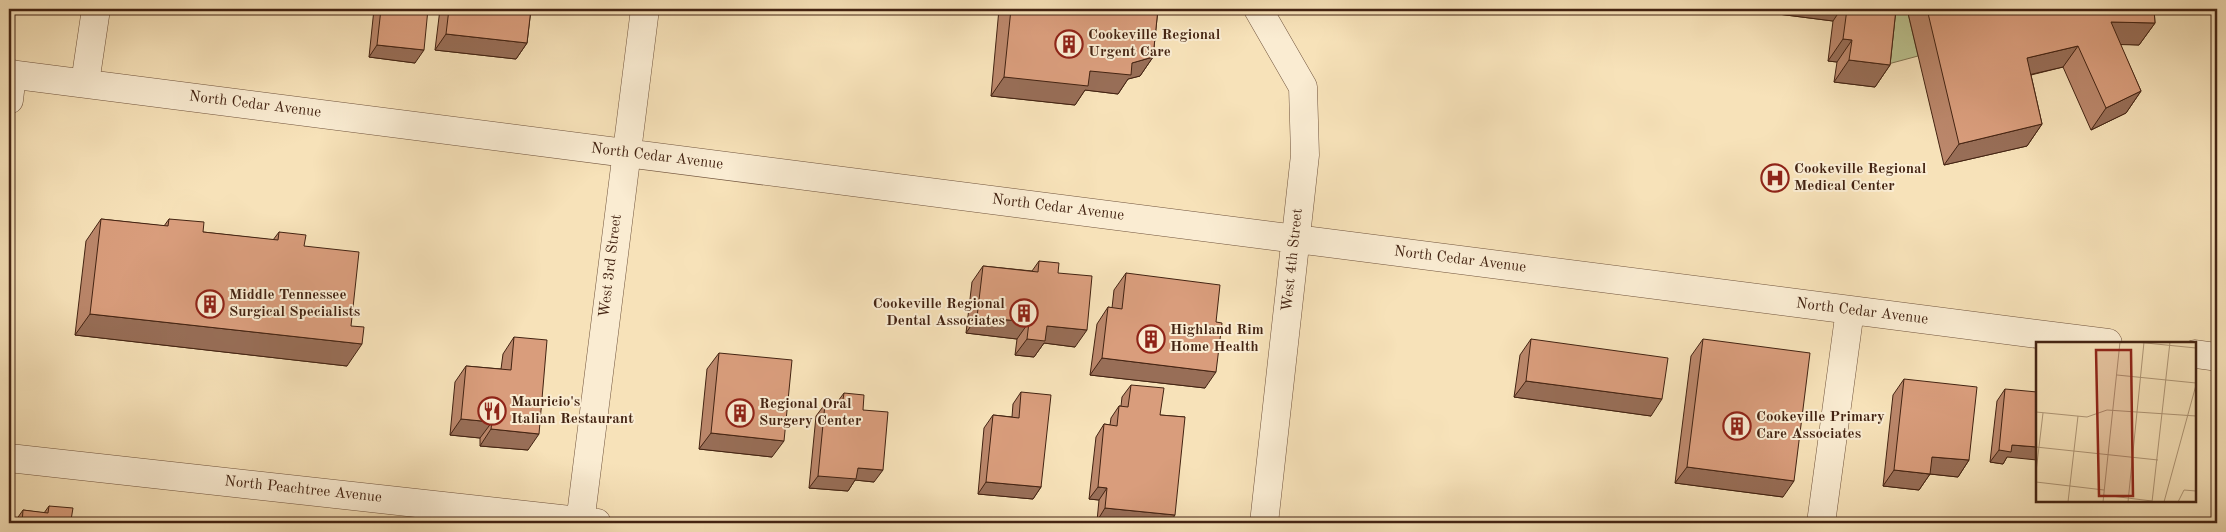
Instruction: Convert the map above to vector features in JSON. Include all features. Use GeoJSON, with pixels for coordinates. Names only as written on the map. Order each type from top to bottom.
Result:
{"type":"FeatureCollection","features":[{"type":"Feature","properties":{"kind":"street"},"geometry":{"type":"LineString","coordinates":[[85,83],[96,9]]}},
{"type":"Feature","properties":{"kind":"street","name":"West 3rd Street"},"geometry":{"type":"LineString","coordinates":[[586,523],[626,152],[645,9]]}},
{"type":"Feature","properties":{"kind":"street","name":"West 4th Street"},"geometry":{"type":"LineString","coordinates":[[1258,9],[1303,87],[1305,155],[1264,523]]}},
{"type":"Feature","properties":{"kind":"street","name":"North Cedar Avenue"},"geometry":{"type":"LineString","coordinates":[[10,83],[85,83],[2100,342]]}},
{"type":"Feature","properties":{"kind":"street"},"geometry":{"type":"LineString","coordinates":[[1821,523],[1850,310]]}},
{"type":"Feature","properties":{"kind":"street"},"geometry":{"type":"LineString","coordinates":[[2196,354],[2217,357]]}},
{"type":"Feature","properties":{"kind":"street","name":"North Peachtree Avenue"},"geometry":{"type":"LineString","coordinates":[[9,458],[586,523]]}},
{"type":"Feature","properties":{"kind":"green space"},"geometry":{"type":"Polygon","coordinates":[[[1884,9],[1907,9],[1918,56],[1877,67],[1884,9]]]}},
{"type":"Feature","properties":{"kind":"building"},"geometry":{"type":"Polygon","coordinates":[[[381,9],[428,9],[424,50],[377,45],[381,9]]]}},
{"type":"Feature","properties":{"kind":"building"},"geometry":{"type":"Polygon","coordinates":[[[449,9],[531,9],[527,43],[446,34],[449,9]]]}},
{"type":"Feature","properties":{"kind":"building","name":"Cookeville Regional Urgent Care"},"geometry":{"type":"Polygon","coordinates":[[[1011,9],[1158,9],[1153,57],[1132,63],[1131,75],[1090,71],[1088,86],[1004,77],[1011,9]]]}},
{"type":"Feature","properties":{"kind":"building"},"geometry":{"type":"Polygon","coordinates":[[[1847,9],[1896,9],[1890,65],[1849,60],[1852,40],[1843,39],[1847,9]]]}},
{"type":"Feature","properties":{"kind":"building"},"geometry":{"type":"Polygon","coordinates":[[[1927,9],[2154,9],[2155,23],[2111,22],[2141,91],[2106,108],[2078,46],[2027,58],[2042,124],[1959,144],[1927,9]]]}},
{"type":"Feature","properties":{"kind":"building","name":"Middle Tennessee Surgical Specialists"},"geometry":{"type":"Polygon","coordinates":[[[101,219],[168,226],[169,219],[204,222],[203,232],[278,240],[279,232],[306,235],[304,246],[359,252],[351,326],[364,327],[362,344],[90,314],[101,219]]]}},
{"type":"Feature","properties":{"kind":"building","name":"Cookeville Regional Dental Associates"},"geometry":{"type":"Polygon","coordinates":[[[1039,261],[1059,263],[1058,273],[1092,276],[1087,330],[1047,326],[1045,341],[1027,339],[1029,322],[977,317],[983,266],[1038,272],[1039,261]]]}},
{"type":"Feature","properties":{"kind":"building","name":"Highland Rim Home Health"},"geometry":{"type":"Polygon","coordinates":[[[1126,273],[1220,285],[1216,322],[1222,323],[1216,372],[1102,358],[1108,307],[1122,309],[1126,273]]]}},
{"type":"Feature","properties":{"kind":"building","name":"Mauricio's Italian Restaurant"},"geometry":{"type":"Polygon","coordinates":[[[514,337],[547,340],[539,434],[491,429],[492,422],[461,419],[466,366],[511,370],[514,337]]]}},
{"type":"Feature","properties":{"kind":"building"},"geometry":{"type":"Polygon","coordinates":[[[1531,339],[1668,358],[1662,399],[1526,381],[1531,339]]]}},
{"type":"Feature","properties":{"kind":"building","name":"Cookeville Primary Care Associates"},"geometry":{"type":"Polygon","coordinates":[[[1703,339],[1810,353],[1794,481],[1687,467],[1703,339]]]}},
{"type":"Feature","properties":{"kind":"building","name":"Regional Oral Surgery Center"},"geometry":{"type":"Polygon","coordinates":[[[719,353],[792,360],[784,441],[711,433],[719,353]]]}},
{"type":"Feature","properties":{"kind":"building"},"geometry":{"type":"Polygon","coordinates":[[[1904,379],[1977,387],[1969,460],[1932,457],[1930,474],[1894,470],[1904,379]]]}},
{"type":"Feature","properties":{"kind":"building"},"geometry":{"type":"Polygon","coordinates":[[[1131,385],[1164,388],[1160,415],[1185,417],[1175,515],[1105,508],[1107,488],[1098,487],[1104,424],[1117,426],[1119,406],[1128,407],[1131,385]]]}},
{"type":"Feature","properties":{"kind":"building"},"geometry":{"type":"Polygon","coordinates":[[[2005,389],[2036,392],[2036,447],[2012,445],[2011,452],[1999,450],[2005,389]]]}},
{"type":"Feature","properties":{"kind":"building"},"geometry":{"type":"Polygon","coordinates":[[[1021,392],[1051,395],[1041,487],[986,482],[993,415],[1019,418],[1021,392]]]}},
{"type":"Feature","properties":{"kind":"building"},"geometry":{"type":"Polygon","coordinates":[[[844,393],[864,395],[863,410],[888,412],[883,470],[858,468],[856,479],[818,476],[825,404],[842,406],[844,393]]]}},
{"type":"Feature","properties":{"kind":"building"},"geometry":{"type":"Polygon","coordinates":[[[49,506],[73,508],[71,520],[98,523],[22,523],[23,510],[48,513],[49,506]]]}},
{"type":"Feature","properties":{"kind":"place","name":"Cookeville Regional Urgent Care"},"geometry":{"type":"Point","coordinates":[1069,44]}},
{"type":"Feature","properties":{"kind":"place","name":"Cookeville Regional Medical Center"},"geometry":{"type":"Point","coordinates":[1775,178]}},
{"type":"Feature","properties":{"kind":"place","name":"Middle Tennessee Surgical Specialists"},"geometry":{"type":"Point","coordinates":[210,304]}},
{"type":"Feature","properties":{"kind":"place","name":"Cookeville Regional Dental Associates"},"geometry":{"type":"Point","coordinates":[1024,313]}},
{"type":"Feature","properties":{"kind":"place","name":"Highland Rim Home Health"},"geometry":{"type":"Point","coordinates":[1151,339]}},
{"type":"Feature","properties":{"kind":"place","name":"Mauricio's Italian Restaurant"},"geometry":{"type":"Point","coordinates":[492,411]}},
{"type":"Feature","properties":{"kind":"place","name":"Regional Oral Surgery Center"},"geometry":{"type":"Point","coordinates":[740,413]}},
{"type":"Feature","properties":{"kind":"place","name":"Cookeville Primary Care Associates"},"geometry":{"type":"Point","coordinates":[1737,426]}}]}
